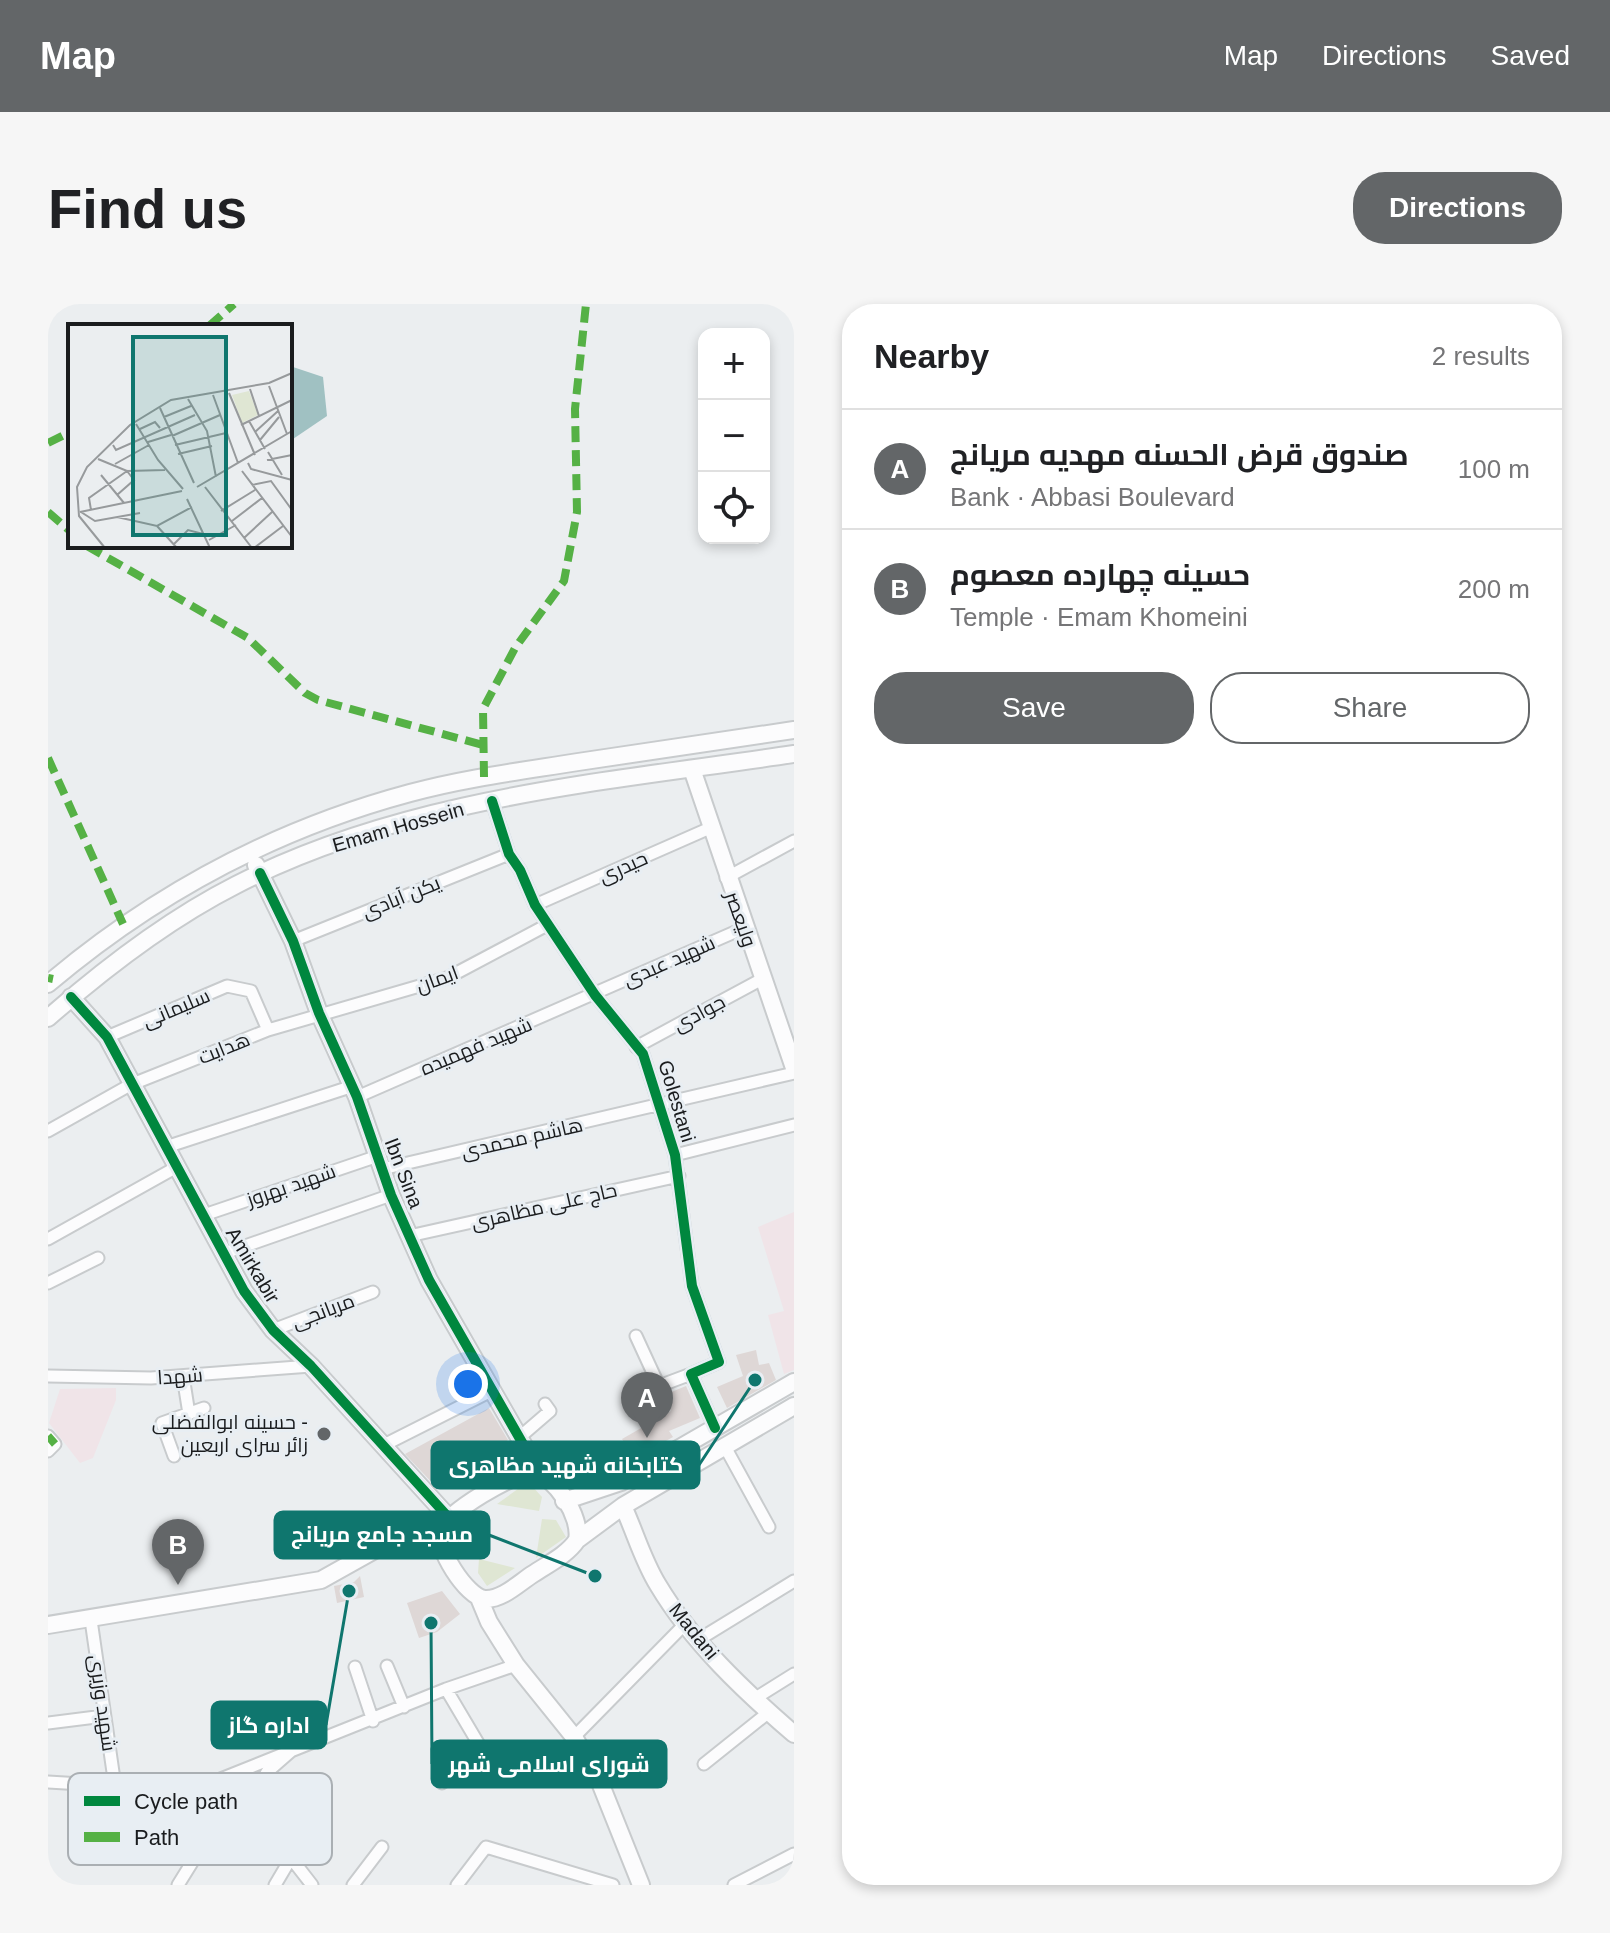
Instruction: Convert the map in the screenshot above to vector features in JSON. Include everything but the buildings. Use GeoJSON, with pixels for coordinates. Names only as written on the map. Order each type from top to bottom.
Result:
{"type":"FeatureCollection","features":[{"type":"Feature","properties":{"kind":"street","name":"Emam Hossein"},"geometry":{"type":"LineString","coordinates":[[48,984],[150,906],[251,852],[351,811],[441,785],[794,730]]}},
{"type":"Feature","properties":{"kind":"street","name":"Emam Hossein"},"geometry":{"type":"LineString","coordinates":[[48,1018],[71,997],[185,914],[260,873],[379,829],[492,801],[794,754]]}},
{"type":"Feature","properties":{"kind":"street","name":"ولیعصر"},"geometry":{"type":"LineString","coordinates":[[692,769],[726,878],[794,1070]]}},
{"type":"Feature","properties":{"kind":"street","name":"Golestani"},"geometry":{"type":"LineString","coordinates":[[492,801],[509,854],[520,870],[535,905],[595,995],[643,1054],[661,1105],[679,1176],[692,1286],[719,1362],[691,1374]]}},
{"type":"Feature","properties":{"kind":"street","name":"حیدری"},"geometry":{"type":"LineString","coordinates":[[535,905],[710,828]]}},
{"type":"Feature","properties":{"kind":"street"},"geometry":{"type":"LineString","coordinates":[[726,878],[794,841]]}},
{"type":"Feature","properties":{"kind":"street","name":"Ibn Sina"},"geometry":{"type":"LineString","coordinates":[[251,852],[293,941],[319,1013],[355,1092],[391,1195],[429,1280],[539,1472]]}},
{"type":"Feature","properties":{"kind":"street","name":"یکن آبادی"},"geometry":{"type":"LineString","coordinates":[[293,941],[509,854]]}},
{"type":"Feature","properties":{"kind":"street","name":"ایمان"},"geometry":{"type":"LineString","coordinates":[[319,1013],[447,978],[547,925]]}},
{"type":"Feature","properties":{"kind":"street","name":"شهید عبدی"},"geometry":{"type":"LineString","coordinates":[[595,995],[744,928]]}},
{"type":"Feature","properties":{"kind":"street","name":"جوادی"},"geometry":{"type":"LineString","coordinates":[[636,1047],[762,979]]}},
{"type":"Feature","properties":{"kind":"street","name":"سلیمانی"},"geometry":{"type":"LineString","coordinates":[[107,1037],[227,986],[251,991],[268,1030]]}},
{"type":"Feature","properties":{"kind":"street","name":"شهید فهمیده"},"geometry":{"type":"LineString","coordinates":[[166,1147],[355,1092],[595,995]]}},
{"type":"Feature","properties":{"kind":"street","name":"Amirkabir"},"geometry":{"type":"LineString","coordinates":[[71,997],[107,1037],[130,1085],[244,1291],[273,1330],[311,1366],[449,1518]]}},
{"type":"Feature","properties":{"kind":"street","name":"هدایت"},"geometry":{"type":"LineString","coordinates":[[48,1131],[130,1085],[319,1013]]}},
{"type":"Feature","properties":{"kind":"street","name":"هاشم محمدی"},"geometry":{"type":"LineString","coordinates":[[380,1162],[661,1105],[794,1070]]}},
{"type":"Feature","properties":{"kind":"street"},"geometry":{"type":"LineString","coordinates":[[675,1155],[794,1125]]}},
{"type":"Feature","properties":{"kind":"street","name":"شهید بهروز"},"geometry":{"type":"LineString","coordinates":[[204,1215],[380,1162]]}},
{"type":"Feature","properties":{"kind":"street"},"geometry":{"type":"LineString","coordinates":[[48,1239],[175,1168]]}},
{"type":"Feature","properties":{"kind":"street","name":"حاج علی مظاهری"},"geometry":{"type":"LineString","coordinates":[[409,1236],[679,1176]]}},
{"type":"Feature","properties":{"kind":"street"},"geometry":{"type":"LineString","coordinates":[[225,1253],[391,1195]]}},
{"type":"Feature","properties":{"kind":"street"},"geometry":{"type":"LineString","coordinates":[[48,1283],[98,1258]]}},
{"type":"Feature","properties":{"kind":"street","name":"مریانجی"},"geometry":{"type":"LineString","coordinates":[[273,1330],[373,1292]]}},
{"type":"Feature","properties":{"kind":"street"},"geometry":{"type":"LineString","coordinates":[[636,1336],[659,1386],[691,1374],[715,1428]]}},
{"type":"Feature","properties":{"kind":"street","name":"شهدا"},"geometry":{"type":"LineString","coordinates":[[48,1376],[183,1376],[311,1366]]}},
{"type":"Feature","properties":{"kind":"street"},"geometry":{"type":"LineString","coordinates":[[183,1376],[189,1414]]}},
{"type":"Feature","properties":{"kind":"street"},"geometry":{"type":"LineString","coordinates":[[564,1501],[621,1482],[794,1382]]}},
{"type":"Feature","properties":{"kind":"street"},"geometry":{"type":"LineString","coordinates":[[384,1445],[491,1391]]}},
{"type":"Feature","properties":{"kind":"street"},"geometry":{"type":"LineString","coordinates":[[521,1436],[550,1411],[545,1404]]}},
{"type":"Feature","properties":{"kind":"street"},"geometry":{"type":"LineString","coordinates":[[479,1598],[500,1597],[623,1506],[794,1406]]}},
{"type":"Feature","properties":{"kind":"street"},"geometry":{"type":"LineString","coordinates":[[174,1456],[162,1423],[204,1408]]}},
{"type":"Feature","properties":{"kind":"street"},"geometry":{"type":"LineString","coordinates":[[724,1445],[769,1527]]}},
{"type":"Feature","properties":{"kind":"street"},"geometry":{"type":"LineString","coordinates":[[577,1540],[576,1520],[551,1480],[539,1472],[519,1473],[449,1518],[439,1536],[442,1550],[468,1590],[479,1598],[489,1622],[516,1665],[574,1737],[599,1780],[641,1885]]}},
{"type":"Feature","properties":{"kind":"street","name":"Madani"},"geometry":{"type":"LineString","coordinates":[[623,1506],[657,1584],[685,1624],[754,1699],[794,1734]]}},
{"type":"Feature","properties":{"kind":"street"},"geometry":{"type":"LineString","coordinates":[[48,1625],[321,1580],[405,1533],[419,1531],[439,1536]]}},
{"type":"Feature","properties":{"kind":"street"},"geometry":{"type":"LineString","coordinates":[[698,1640],[794,1581]]}},
{"type":"Feature","properties":{"kind":"street","name":"شهید وزیری"},"geometry":{"type":"LineString","coordinates":[[91,1620],[113,1773]]}},
{"type":"Feature","properties":{"kind":"street"},"geometry":{"type":"LineString","coordinates":[[574,1737],[685,1624]]}},
{"type":"Feature","properties":{"kind":"street"},"geometry":{"type":"LineString","coordinates":[[236,1773],[373,1721],[446,1689],[516,1665]]}},
{"type":"Feature","properties":{"kind":"street"},"geometry":{"type":"LineString","coordinates":[[387,1666],[404,1707]]}},
{"type":"Feature","properties":{"kind":"street"},"geometry":{"type":"LineString","coordinates":[[355,1667],[373,1721]]}},
{"type":"Feature","properties":{"kind":"street"},"geometry":{"type":"LineString","coordinates":[[754,1699],[794,1674]]}},
{"type":"Feature","properties":{"kind":"street"},"geometry":{"type":"LineString","coordinates":[[442,1783],[481,1748],[446,1689]]}},
{"type":"Feature","properties":{"kind":"street"},"geometry":{"type":"LineString","coordinates":[[704,1764],[769,1712]]}},
{"type":"Feature","properties":{"kind":"street"},"geometry":{"type":"LineString","coordinates":[[48,1723],[104,1716]]}},
{"type":"Feature","properties":{"kind":"street"},"geometry":{"type":"LineString","coordinates":[[266,1773],[291,1751]]}},
{"type":"Feature","properties":{"kind":"street"},"geometry":{"type":"LineString","coordinates":[[48,1782],[68,1783]]}},
{"type":"Feature","properties":{"kind":"street"},"geometry":{"type":"LineString","coordinates":[[353,1885],[382,1847]]}},
{"type":"Feature","properties":{"kind":"street"},"geometry":{"type":"LineString","coordinates":[[457,1885],[486,1847],[613,1885]]}},
{"type":"Feature","properties":{"kind":"street"},"geometry":{"type":"LineString","coordinates":[[734,1885],[794,1854]]}},
{"type":"Feature","properties":{"kind":"street"},"geometry":{"type":"LineString","coordinates":[[178,1885],[190,1865]]}},
{"type":"Feature","properties":{"kind":"street"},"geometry":{"type":"LineString","coordinates":[[275,1885],[287,1865]]}},
{"type":"Feature","properties":{"kind":"street"},"geometry":{"type":"LineString","coordinates":[[296,1865],[312,1885]]}},
{"type":"Feature","properties":{"kind":"shaded area"},"geometry":{"type":"Polygon","coordinates":[[[794,1212],[794,1370],[784,1374],[768,1315],[784,1311],[758,1227],[794,1212]]]}},
{"type":"Feature","properties":{"kind":"shaded area"},"geometry":{"type":"Polygon","coordinates":[[[116,1388],[116,1400],[93,1458],[80,1463],[49,1423],[60,1389],[116,1388]]]}},
{"type":"Feature","properties":{"kind":"green space"},"geometry":{"type":"Polygon","coordinates":[[[522,1486],[532,1486],[542,1497],[539,1511],[497,1504],[522,1486]]]}},
{"type":"Feature","properties":{"kind":"green space"},"geometry":{"type":"Polygon","coordinates":[[[542,1519],[556,1520],[566,1537],[536,1558],[542,1519]]]}},
{"type":"Feature","properties":{"kind":"green space"},"geometry":{"type":"Polygon","coordinates":[[[479,1559],[515,1568],[487,1586],[478,1573],[479,1559]]]}},
{"type":"Feature","properties":{"kind":"water"},"geometry":{"type":"Polygon","coordinates":[[[292,367],[323,377],[327,416],[293,439],[292,367]]]}},
{"type":"Feature","properties":{"kind":"marked path"},"geometry":{"type":"LineString","coordinates":[[211,324],[234,304]]}},
{"type":"Feature","properties":{"kind":"marked path"},"geometry":{"type":"LineString","coordinates":[[484,777],[483,709],[515,648],[564,581],[577,512],[575,409],[586,304]]}},
{"type":"Feature","properties":{"kind":"marked path"},"geometry":{"type":"LineString","coordinates":[[48,443],[68,433]]}},
{"type":"Feature","properties":{"kind":"marked path"},"geometry":{"type":"LineString","coordinates":[[48,512],[68,529]]}},
{"type":"Feature","properties":{"kind":"marked path"},"geometry":{"type":"LineString","coordinates":[[90,548],[248,638],[305,693],[318,700],[483,745]]}},
{"type":"Feature","properties":{"kind":"marked path"},"geometry":{"type":"LineString","coordinates":[[48,758],[123,924]]}},
{"type":"Feature","properties":{"kind":"marked path"},"geometry":{"type":"LineString","coordinates":[[48,978],[53,979]]}},
{"type":"Feature","properties":{"kind":"marked path"},"geometry":{"type":"LineString","coordinates":[[48,1436],[55,1444]]}},
{"type":"Feature","properties":{"kind":"cycle path"},"geometry":{"type":"LineString","coordinates":[[492,801],[509,854],[520,870],[535,905],[595,995],[643,1054],[675,1155],[692,1286],[719,1362],[691,1374],[715,1428]]}},
{"type":"Feature","properties":{"kind":"cycle path"},"geometry":{"type":"LineString","coordinates":[[260,873],[293,941],[319,1013],[357,1097],[391,1195],[429,1280],[539,1472]]}},
{"type":"Feature","properties":{"kind":"cycle path"},"geometry":{"type":"LineString","coordinates":[[71,997],[107,1037],[244,1291],[273,1330],[311,1366],[449,1518]]}},
{"type":"Feature","properties":{"kind":"place","name":"کتابخانه شهید مظاهری"},"geometry":{"type":"Point","coordinates":[755,1380]}},
{"type":"Feature","properties":{"kind":"place","name":"حسینه ابوالفضلی - زائر سرای اربعین"},"geometry":{"type":"Point","coordinates":[324,1434]}},
{"type":"Feature","properties":{"kind":"place","name":"صندوق قرض الحسنه مهدیه مریانج"},"geometry":{"type":"Point","coordinates":[647,1438]}},
{"type":"Feature","properties":{"kind":"place","name":"مسجد جامع مریانج"},"geometry":{"type":"Point","coordinates":[595,1576]}},
{"type":"Feature","properties":{"kind":"place","name":"حسینه چهارده معصوم"},"geometry":{"type":"Point","coordinates":[178,1585]}},
{"type":"Feature","properties":{"kind":"place","name":"اداره گاز"},"geometry":{"type":"Point","coordinates":[349,1591]}},
{"type":"Feature","properties":{"kind":"place","name":"شورای اسلامی شهر"},"geometry":{"type":"Point","coordinates":[431,1623]}}]}
